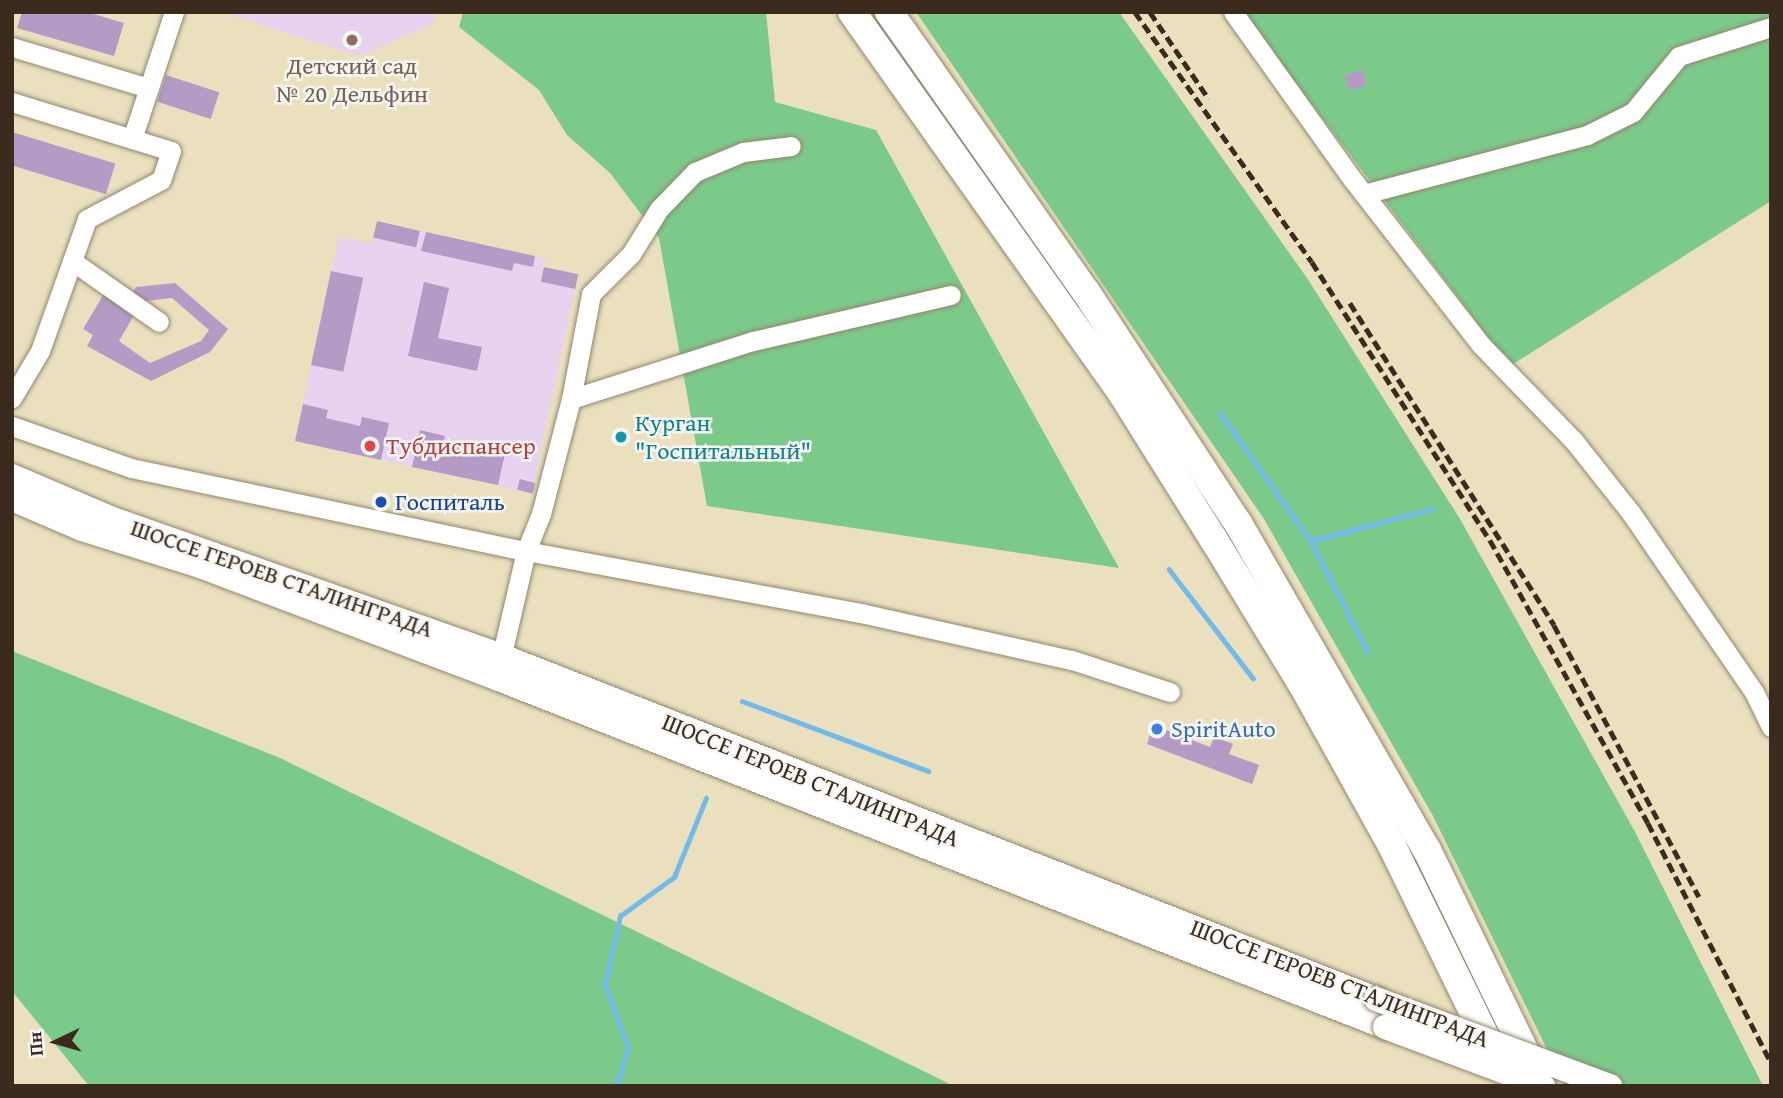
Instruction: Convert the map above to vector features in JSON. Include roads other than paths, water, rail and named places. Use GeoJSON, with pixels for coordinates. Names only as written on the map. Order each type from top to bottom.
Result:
{"type":"FeatureCollection","features":[{"type":"Feature","properties":{"kind":"highway"},"geometry":{"type":"LineString","coordinates":[[852,12],[1123,395],[1221,551],[1302,684],[1392,846],[1509,1086]]}},
{"type":"Feature","properties":{"kind":"highway"},"geometry":{"type":"LineString","coordinates":[[889,12],[1094,304],[1238,523],[1351,712],[1427,850],[1542,1086]]}},
{"type":"Feature","properties":{"kind":"main road","name":"ШОССЕ ГЕРОЕВ СТАЛИНГРАДА"},"geometry":{"type":"LineString","coordinates":[[12,475],[110,518],[499,667],[1610,1086]]}},
{"type":"Feature","properties":{"kind":"main road","name":"ШОССЕ ГЕРОЕВ СТАЛИНГРАДА"},"geometry":{"type":"LineString","coordinates":[[12,499],[82,529],[499,667],[1385,1027],[1542,1086]]}},
{"type":"Feature","properties":{"kind":"street"},"geometry":{"type":"LineString","coordinates":[[132,139],[174,12]]}},
{"type":"Feature","properties":{"kind":"street"},"geometry":{"type":"LineString","coordinates":[[1233,12],[1364,194],[1481,345],[1574,441],[1632,513],[1754,692],[1771,727]]}},
{"type":"Feature","properties":{"kind":"street"},"geometry":{"type":"LineString","coordinates":[[1364,194],[1587,135],[1633,112],[1679,56],[1771,27]]}},
{"type":"Feature","properties":{"kind":"street"},"geometry":{"type":"LineString","coordinates":[[12,47],[149,88]]}},
{"type":"Feature","properties":{"kind":"street"},"geometry":{"type":"LineString","coordinates":[[12,102],[171,151],[161,180],[91,215],[40,351],[12,398]]}},
{"type":"Feature","properties":{"kind":"street"},"geometry":{"type":"LineString","coordinates":[[499,667],[526,551],[541,514],[571,399],[591,294],[631,254],[659,209],[709,164],[743,152],[791,146]]}},
{"type":"Feature","properties":{"kind":"street"},"geometry":{"type":"LineString","coordinates":[[72,261],[159,322]]}},
{"type":"Feature","properties":{"kind":"street"},"geometry":{"type":"LineString","coordinates":[[571,399],[753,341],[951,295]]}},
{"type":"Feature","properties":{"kind":"street"},"geometry":{"type":"LineString","coordinates":[[12,426],[131,468],[526,551],[861,612],[1072,660],[1170,692]]}},
{"type":"Feature","properties":{"kind":"waterway"},"geometry":{"type":"LineString","coordinates":[[1220,413],[1311,541],[1368,652]]}},
{"type":"Feature","properties":{"kind":"waterway"},"geometry":{"type":"LineString","coordinates":[[1311,541],[1432,509]]}},
{"type":"Feature","properties":{"kind":"waterway"},"geometry":{"type":"LineString","coordinates":[[1169,569],[1253,678]]}},
{"type":"Feature","properties":{"kind":"waterway"},"geometry":{"type":"LineString","coordinates":[[742,701],[928,771]]}},
{"type":"Feature","properties":{"kind":"waterway"},"geometry":{"type":"LineString","coordinates":[[616,1086],[628,1048],[605,985],[620,916],[674,877],[706,798]]}},
{"type":"Feature","properties":{"kind":"railway"},"geometry":{"type":"LineString","coordinates":[[1135,12],[1312,262],[1490,540],[1648,823],[1771,1062]]}},
{"type":"Feature","properties":{"kind":"railway"},"geometry":{"type":"LineString","coordinates":[[1150,12],[1209,99]]}},
{"type":"Feature","properties":{"kind":"railway"},"geometry":{"type":"LineString","coordinates":[[1350,303],[1554,625],[1699,897]]}},
{"type":"Feature","properties":{"kind":"place","name":"Детский сад № 20 Дельфин"},"geometry":{"type":"Point","coordinates":[352,40]}},
{"type":"Feature","properties":{"kind":"place","name":"Курган \"Госпитальный\""},"geometry":{"type":"Point","coordinates":[621,437]}},
{"type":"Feature","properties":{"kind":"place","name":"Тубдиспансер"},"geometry":{"type":"Point","coordinates":[370,446]}},
{"type":"Feature","properties":{"kind":"place","name":"Госпиталь"},"geometry":{"type":"Point","coordinates":[381,502]}},
{"type":"Feature","properties":{"kind":"place","name":"SpiritAuto"},"geometry":{"type":"Point","coordinates":[1157,729]}}]}
